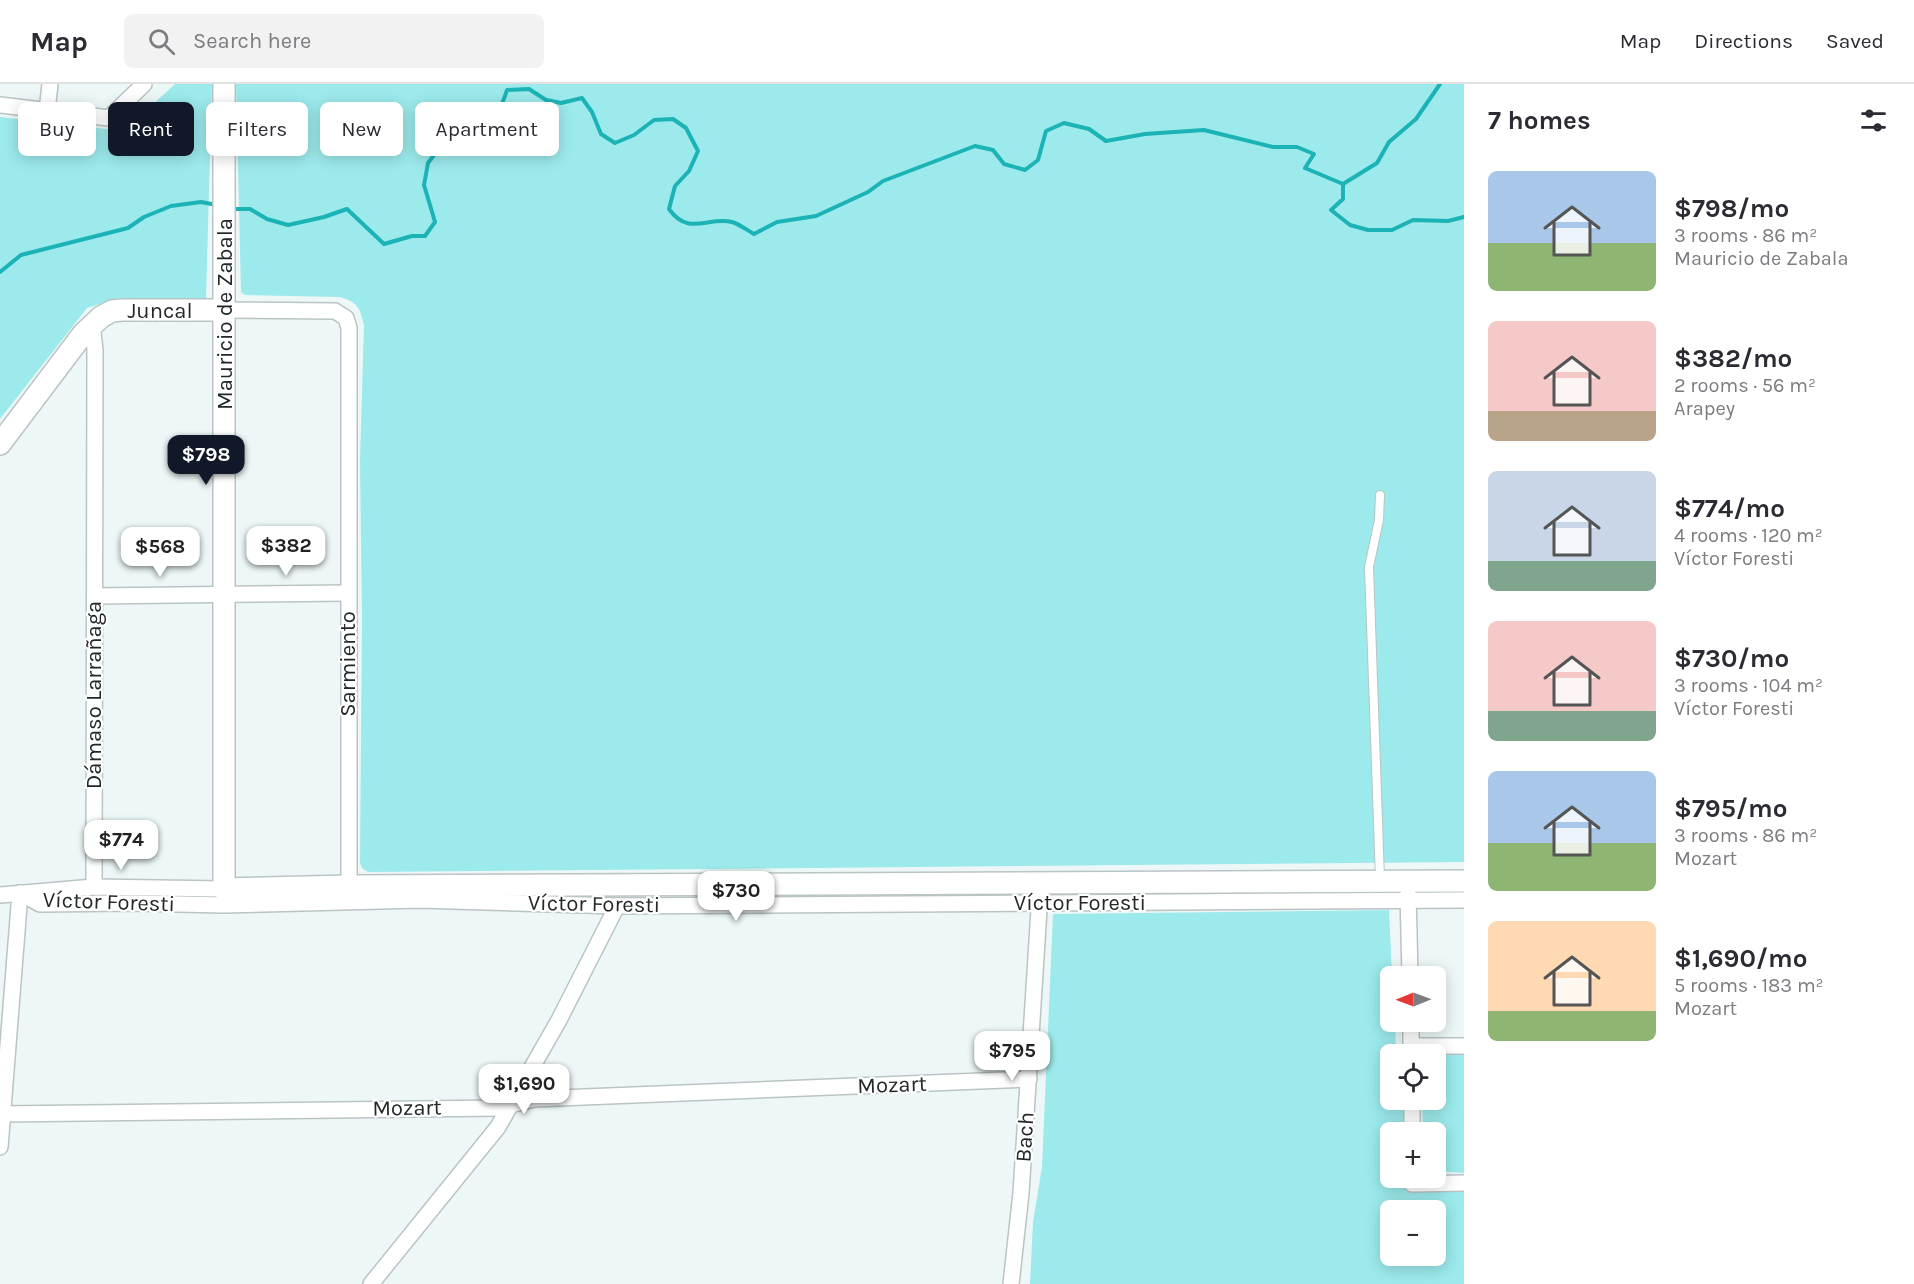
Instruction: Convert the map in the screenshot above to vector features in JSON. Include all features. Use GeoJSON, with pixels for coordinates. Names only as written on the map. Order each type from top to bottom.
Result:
{"type":"FeatureCollection","features":[{"type":"Feature","properties":{"kind":"street"},"geometry":{"type":"LineString","coordinates":[[48,102],[50,84]]}},
{"type":"Feature","properties":{"kind":"street"},"geometry":{"type":"LineString","coordinates":[[96,117],[109,118],[144,84]]}},
{"type":"Feature","properties":{"kind":"street","name":"Mauricio de Zabala"},"geometry":{"type":"LineString","coordinates":[[224,84],[224,897]]}},
{"type":"Feature","properties":{"kind":"street"},"geometry":{"type":"LineString","coordinates":[[0,105],[18,107]]}},
{"type":"Feature","properties":{"kind":"street","name":"Juncal"},"geometry":{"type":"LineString","coordinates":[[0,444],[92,324],[112,311],[335,311],[346,318]]}},
{"type":"Feature","properties":{"kind":"street","name":"Sarmiento"},"geometry":{"type":"LineString","coordinates":[[346,318],[350,346],[347,593],[349,894]]}},
{"type":"Feature","properties":{"kind":"street","name":"Dámaso Larrañaga"},"geometry":{"type":"LineString","coordinates":[[92,324],[95,596],[94,886]]}},
{"type":"Feature","properties":{"kind":"street"},"geometry":{"type":"LineString","coordinates":[[95,596],[347,593]]}},
{"type":"Feature","properties":{"kind":"street","name":"Víctor Foresti"},"geometry":{"type":"LineString","coordinates":[[349,894],[420,900],[617,906],[1380,880],[1408,891],[1464,881]]}},
{"type":"Feature","properties":{"kind":"street","name":"Víctor Foresti"},"geometry":{"type":"LineString","coordinates":[[20,893],[94,886],[224,897]]}},
{"type":"Feature","properties":{"kind":"street"},"geometry":{"type":"LineString","coordinates":[[1408,891],[1410,966]]}},
{"type":"Feature","properties":{"kind":"street","name":"Víctor Foresti"},"geometry":{"type":"LineString","coordinates":[[20,893],[40,904],[131,903],[224,897],[349,894],[1408,891],[1464,900]]}},
{"type":"Feature","properties":{"kind":"street"},"geometry":{"type":"LineString","coordinates":[[0,895],[20,893],[0,1147]]}},
{"type":"Feature","properties":{"kind":"street","name":"Bach"},"geometry":{"type":"LineString","coordinates":[[1011,1284],[1021,1193],[1040,893]]}},
{"type":"Feature","properties":{"kind":"street"},"geometry":{"type":"LineString","coordinates":[[371,1284],[498,1127],[560,1020],[617,906]]}},
{"type":"Feature","properties":{"kind":"street"},"geometry":{"type":"LineString","coordinates":[[1446,1047],[1464,1046]]}},
{"type":"Feature","properties":{"kind":"street","name":"Mozart"},"geometry":{"type":"LineString","coordinates":[[1,1114],[498,1108],[534,1099],[1029,1079]]}},
{"type":"Feature","properties":{"kind":"street"},"geometry":{"type":"LineString","coordinates":[[1446,1182],[1464,1183]]}},
{"type":"Feature","properties":{"kind":"lane"},"geometry":{"type":"LineString","coordinates":[[1380,495],[1379,520],[1369,567],[1380,880]]}},
{"type":"Feature","properties":{"kind":"shaded area"},"geometry":{"type":"Polygon","coordinates":[[[175,84],[212,84],[211,102],[206,102],[206,156],[210,156],[206,299],[119,298],[87,308],[0,419],[0,117],[18,119],[18,156],[96,156],[96,128],[108,129],[108,156],[194,156],[194,102],[155,102],[175,84]]]}},
{"type":"Feature","properties":{"kind":"shaded area"},"geometry":{"type":"Polygon","coordinates":[[[236,84],[1464,84],[1464,862],[368,872],[362,868],[360,863],[362,618],[360,460],[364,325],[357,306],[339,297],[245,295],[241,292],[238,156],[308,156],[308,102],[236,102],[236,84]]]}},
{"type":"Feature","properties":{"kind":"shaded area"},"geometry":{"type":"Polygon","coordinates":[[[1399,890],[1395,895],[1055,893],[1399,890]]]}},
{"type":"Feature","properties":{"kind":"shaded area"},"geometry":{"type":"Polygon","coordinates":[[[1389,910],[1392,966],[1380,966],[1380,1032],[1395,1032],[1396,1044],[1380,1044],[1380,1110],[1407,1110],[1409,1122],[1380,1122],[1380,1188],[1446,1188],[1446,1184],[1464,1187],[1464,1284],[1030,1284],[1033,1222],[1042,1167],[1053,914],[1389,910]]]}},
{"type":"Feature","properties":{"kind":"shaded area"},"geometry":{"type":"Polygon","coordinates":[[[1446,1049],[1464,1049],[1464,1173],[1446,1172],[1446,1122],[1423,1122],[1422,1110],[1446,1110],[1446,1049]]]}},
{"type":"Feature","properties":{"kind":"waterway"},"geometry":{"type":"LineString","coordinates":[[1343,184],[1377,163],[1389,142],[1416,119],[1440,84]]}},
{"type":"Feature","properties":{"kind":"waterway"},"geometry":{"type":"LineString","coordinates":[[232,209],[250,209],[267,219],[288,225],[347,209],[384,244],[412,236],[425,236],[435,222],[424,185],[428,163],[444,142],[468,136],[485,128],[497,113],[507,90],[529,89],[546,100],[561,103],[582,98],[592,112],[601,134],[615,143],[634,135],[654,120],[673,119],[686,128],[698,151],[689,171],[675,186],[669,209],[684,222],[691,224],[715,221],[732,222],[754,234],[777,222],[816,216],[868,192],[883,181],[975,146],[993,150],[1004,164],[1025,170],[1038,160],[1046,131],[1064,123],[1089,129],[1106,141],[1145,134],[1204,130],[1273,147],[1297,147],[1314,154],[1305,168],[1343,184],[1343,199],[1331,210],[1350,225],[1368,230],[1392,230],[1413,220],[1448,221],[1464,217]]}},
{"type":"Feature","properties":{"kind":"waterway"},"geometry":{"type":"LineString","coordinates":[[0,272],[21,255],[128,228],[144,217],[171,206],[201,202],[217,205]]}}]}
